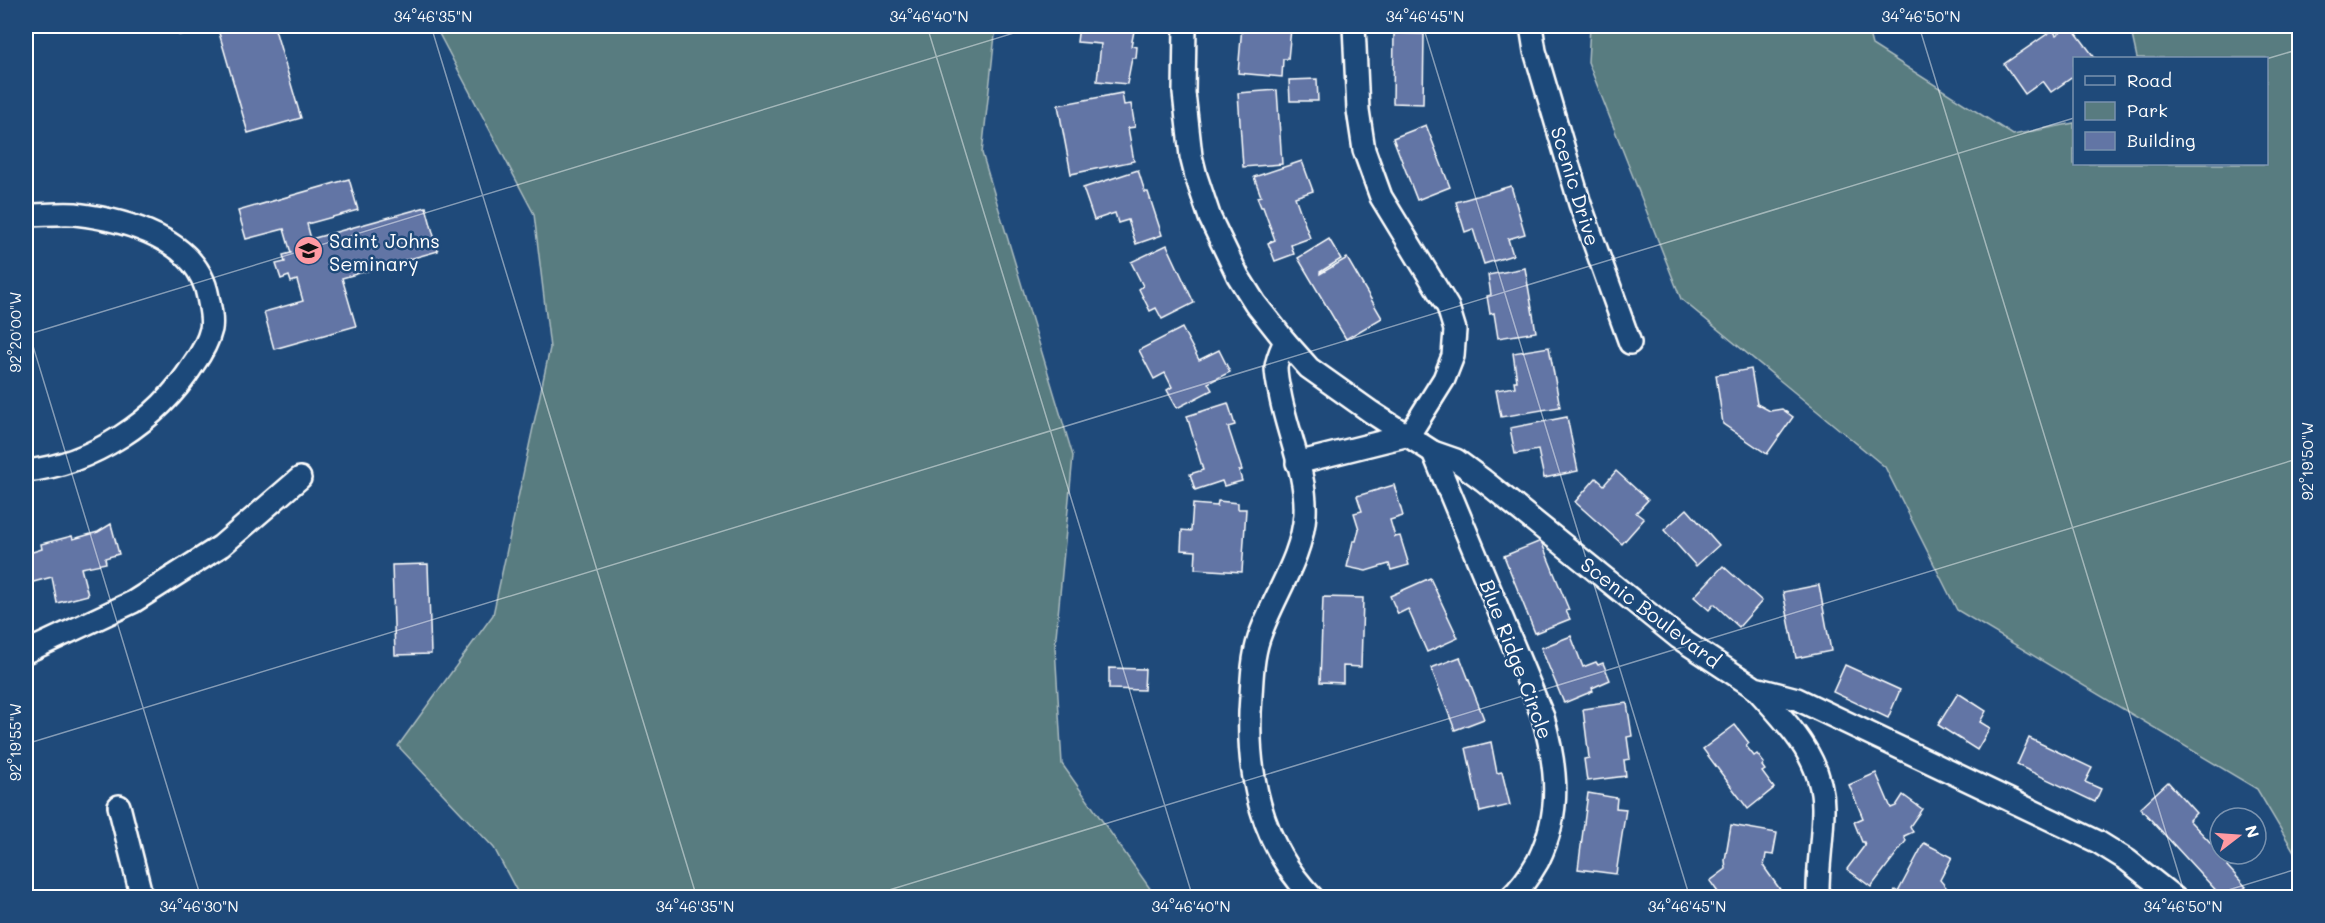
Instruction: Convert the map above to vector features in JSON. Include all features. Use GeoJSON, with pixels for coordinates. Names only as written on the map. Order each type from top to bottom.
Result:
{"type":"FeatureCollection","features":[{"type":"Feature","properties":{"kind":"street","name":"Scenic Boulevard"},"geometry":{"type":"LineString","coordinates":[[1185,26],[1185,104],[1191,156],[1202,198],[1238,276],[1255,303],[1309,368],[1433,452],[1456,460],[1678,638],[1755,688],[1797,699],[2098,843],[2127,860],[2175,897]]}},
{"type":"Feature","properties":{"kind":"street"},"geometry":{"type":"LineString","coordinates":[[1297,463],[1409,435],[1444,379],[1453,356],[1455,330],[1448,307],[1381,197],[1364,150],[1358,110],[1354,26]]}},
{"type":"Feature","properties":{"kind":"street","name":"Scenic Drive"},"geometry":{"type":"LineString","coordinates":[[1531,26],[1536,51],[1580,204],[1630,343]]}},
{"type":"Feature","properties":{"kind":"street"},"geometry":{"type":"LineString","coordinates":[[26,215],[75,214],[107,220],[148,233],[167,242],[191,261],[202,276],[206,285],[212,318],[205,348],[186,376],[157,409],[134,428],[109,443],[72,460],[26,471]]}},
{"type":"Feature","properties":{"kind":"street"},"geometry":{"type":"LineString","coordinates":[[1285,341],[1278,357],[1276,373],[1297,463],[1305,503],[1305,516],[1299,544],[1267,617],[1255,654],[1250,709],[1250,742],[1258,803],[1268,833],[1281,858],[1297,881],[1313,897]]}},
{"type":"Feature","properties":{"kind":"street","name":"Blue Ridge Circle"},"geometry":{"type":"LineString","coordinates":[[1433,452],[1543,717],[1553,759],[1556,798],[1548,842],[1531,874],[1519,890],[1510,897]]}},
{"type":"Feature","properties":{"kind":"street"},"geometry":{"type":"LineString","coordinates":[[26,652],[133,602],[221,546],[300,478]]}},
{"type":"Feature","properties":{"kind":"street"},"geometry":{"type":"LineString","coordinates":[[1755,688],[1800,739],[1820,778],[1824,808],[1817,879],[1818,897]]}},
{"type":"Feature","properties":{"kind":"street"},"geometry":{"type":"LineString","coordinates":[[119,806],[141,897]]}},
{"type":"Feature","properties":{"kind":"green space"},"geometry":{"type":"Polygon","coordinates":[[[435,26],[996,26],[982,153],[1073,456],[1055,647],[1062,764],[1156,897],[520,897],[494,848],[398,746],[493,615],[550,348],[534,214],[435,26]]]}},
{"type":"Feature","properties":{"kind":"green space"},"geometry":{"type":"Polygon","coordinates":[[[1590,26],[1867,26],[1872,45],[2013,135],[2073,123],[2073,165],[2268,165],[2268,57],[2137,57],[2130,26],[2299,26],[2299,860],[2257,789],[1957,610],[1885,467],[1681,299],[1588,62],[1590,26]]]}},
{"type":"Feature","properties":{"kind":"building"},"geometry":{"type":"Polygon","coordinates":[[[176,26],[213,26],[179,35],[176,26]]]}},
{"type":"Feature","properties":{"kind":"building"},"geometry":{"type":"Polygon","coordinates":[[[217,26],[274,26],[301,118],[248,133],[217,26]]]}},
{"type":"Feature","properties":{"kind":"building"},"geometry":{"type":"Polygon","coordinates":[[[1079,26],[1135,26],[1131,46],[1137,47],[1136,58],[1132,58],[1127,84],[1097,81],[1101,44],[1077,42],[1079,26]]]}},
{"type":"Feature","properties":{"kind":"building"},"geometry":{"type":"Polygon","coordinates":[[[1242,26],[1281,26],[1281,28],[1291,29],[1288,59],[1283,59],[1282,77],[1238,73],[1242,26]]]}},
{"type":"Feature","properties":{"kind":"building"},"geometry":{"type":"Polygon","coordinates":[[[2071,26],[2094,57],[2073,57],[2073,77],[2051,92],[2043,81],[2025,94],[2004,64],[2053,30],[2056,35],[2071,26]]]}},
{"type":"Feature","properties":{"kind":"building"},"geometry":{"type":"Polygon","coordinates":[[[1394,33],[1424,34],[1423,104],[1393,103],[1394,33]]]}},
{"type":"Feature","properties":{"kind":"building"},"geometry":{"type":"Polygon","coordinates":[[[1317,79],[1318,101],[1290,101],[1289,80],[1317,79]]]}},
{"type":"Feature","properties":{"kind":"building"},"geometry":{"type":"Polygon","coordinates":[[[1277,90],[1282,164],[1243,167],[1238,93],[1277,90]]]}},
{"type":"Feature","properties":{"kind":"building"},"geometry":{"type":"Polygon","coordinates":[[[1122,93],[1124,105],[1131,104],[1135,127],[1128,128],[1134,161],[1071,174],[1058,105],[1122,93]]]}},
{"type":"Feature","properties":{"kind":"building"},"geometry":{"type":"Polygon","coordinates":[[[1426,125],[1450,187],[1417,200],[1393,138],[1426,125]]]}},
{"type":"Feature","properties":{"kind":"building"},"geometry":{"type":"Polygon","coordinates":[[[1302,161],[1313,191],[1295,197],[1310,238],[1291,245],[1294,254],[1275,261],[1268,243],[1275,240],[1257,197],[1261,196],[1254,177],[1302,161]]]}},
{"type":"Feature","properties":{"kind":"building"},"geometry":{"type":"Polygon","coordinates":[[[1138,170],[1162,235],[1136,244],[1128,220],[1118,223],[1115,213],[1094,220],[1083,188],[1138,170]]]}},
{"type":"Feature","properties":{"kind":"building"},"geometry":{"type":"Polygon","coordinates":[[[349,179],[358,210],[307,224],[311,239],[426,207],[438,251],[342,278],[356,326],[274,349],[264,312],[303,301],[297,280],[291,282],[289,276],[281,279],[276,264],[285,262],[283,255],[291,253],[284,229],[246,239],[238,211],[349,179]]]}},
{"type":"Feature","properties":{"kind":"building"},"geometry":{"type":"Polygon","coordinates":[[[1511,186],[1525,234],[1508,239],[1513,255],[1484,264],[1473,229],[1465,232],[1456,202],[1511,186]]]}},
{"type":"Feature","properties":{"kind":"building"},"geometry":{"type":"Polygon","coordinates":[[[1329,239],[1341,259],[1320,274],[1347,258],[1382,318],[1346,339],[1298,258],[1329,239]]]}},
{"type":"Feature","properties":{"kind":"building"},"geometry":{"type":"Polygon","coordinates":[[[1167,245],[1194,303],[1162,319],[1156,308],[1150,311],[1139,289],[1143,286],[1131,262],[1167,245]]]}},
{"type":"Feature","properties":{"kind":"building"},"geometry":{"type":"Polygon","coordinates":[[[1525,268],[1536,332],[1498,338],[1494,313],[1490,314],[1487,296],[1491,295],[1488,275],[1525,268]]]}},
{"type":"Feature","properties":{"kind":"building"},"geometry":{"type":"Polygon","coordinates":[[[1182,328],[1199,360],[1219,350],[1230,372],[1208,383],[1212,390],[1177,408],[1167,390],[1172,387],[1165,373],[1154,379],[1139,350],[1182,328]]]}},
{"type":"Feature","properties":{"kind":"building"},"geometry":{"type":"Polygon","coordinates":[[[1549,347],[1560,407],[1501,417],[1496,390],[1515,387],[1514,381],[1517,381],[1513,353],[1549,347]]]}},
{"type":"Feature","properties":{"kind":"building"},"geometry":{"type":"Polygon","coordinates":[[[1751,369],[1757,404],[1770,411],[1782,409],[1793,417],[1767,454],[1723,424],[1716,375],[1751,369]]]}},
{"type":"Feature","properties":{"kind":"building"},"geometry":{"type":"Polygon","coordinates":[[[1228,403],[1235,425],[1228,427],[1242,470],[1239,471],[1242,481],[1224,486],[1222,481],[1195,490],[1190,474],[1203,470],[1187,416],[1228,403]]]}},
{"type":"Feature","properties":{"kind":"building"},"geometry":{"type":"Polygon","coordinates":[[[1567,417],[1578,471],[1544,478],[1538,450],[1515,454],[1510,428],[1567,417]]]}},
{"type":"Feature","properties":{"kind":"building"},"geometry":{"type":"Polygon","coordinates":[[[1616,471],[1648,500],[1636,513],[1644,519],[1622,544],[1575,502],[1596,478],[1604,485],[1616,471]]]}},
{"type":"Feature","properties":{"kind":"building"},"geometry":{"type":"Polygon","coordinates":[[[1394,485],[1403,516],[1390,520],[1395,537],[1400,536],[1409,565],[1391,570],[1389,564],[1366,571],[1347,567],[1353,541],[1356,541],[1359,529],[1354,513],[1362,511],[1357,496],[1394,485]]]}},
{"type":"Feature","properties":{"kind":"building"},"geometry":{"type":"Polygon","coordinates":[[[1218,501],[1238,503],[1238,509],[1246,509],[1242,572],[1195,569],[1196,551],[1181,550],[1182,530],[1191,531],[1193,504],[1217,506],[1218,501]]]}},
{"type":"Feature","properties":{"kind":"building"},"geometry":{"type":"Polygon","coordinates":[[[1687,509],[1719,545],[1696,566],[1664,530],[1687,509]]]}},
{"type":"Feature","properties":{"kind":"building"},"geometry":{"type":"Polygon","coordinates":[[[111,524],[119,554],[105,558],[106,563],[81,568],[88,595],[57,603],[52,577],[26,584],[26,554],[42,549],[41,544],[98,532],[111,524]]]}},
{"type":"Feature","properties":{"kind":"building"},"geometry":{"type":"Polygon","coordinates":[[[1541,541],[1569,610],[1566,611],[1570,619],[1535,633],[1504,556],[1541,541]]]}},
{"type":"Feature","properties":{"kind":"building"},"geometry":{"type":"Polygon","coordinates":[[[428,564],[431,654],[395,655],[392,565],[428,564]]]}},
{"type":"Feature","properties":{"kind":"building"},"geometry":{"type":"Polygon","coordinates":[[[1723,566],[1762,601],[1739,627],[1714,604],[1709,610],[1694,597],[1723,566]]]}},
{"type":"Feature","properties":{"kind":"building"},"geometry":{"type":"Polygon","coordinates":[[[1430,578],[1458,638],[1427,652],[1408,609],[1398,614],[1390,596],[1430,578]]]}},
{"type":"Feature","properties":{"kind":"building"},"geometry":{"type":"Polygon","coordinates":[[[1819,585],[1831,651],[1796,658],[1783,592],[1819,585]]]}},
{"type":"Feature","properties":{"kind":"building"},"geometry":{"type":"Polygon","coordinates":[[[1323,597],[1363,598],[1361,667],[1343,666],[1343,683],[1320,682],[1323,597]]]}},
{"type":"Feature","properties":{"kind":"building"},"geometry":{"type":"Polygon","coordinates":[[[1571,636],[1583,667],[1596,662],[1598,665],[1603,663],[1610,680],[1592,688],[1593,691],[1564,703],[1541,648],[1571,636]]]}},
{"type":"Feature","properties":{"kind":"building"},"geometry":{"type":"Polygon","coordinates":[[[1460,657],[1484,719],[1455,730],[1431,668],[1460,657]]]}},
{"type":"Feature","properties":{"kind":"building"},"geometry":{"type":"Polygon","coordinates":[[[1845,665],[1900,690],[1888,718],[1833,692],[1845,665]]]}},
{"type":"Feature","properties":{"kind":"building"},"geometry":{"type":"Polygon","coordinates":[[[1109,668],[1145,669],[1144,690],[1109,689],[1109,668]]]}},
{"type":"Feature","properties":{"kind":"building"},"geometry":{"type":"Polygon","coordinates":[[[1958,693],[1986,711],[1980,722],[1990,728],[1977,750],[1938,725],[1958,693]]]}},
{"type":"Feature","properties":{"kind":"building"},"geometry":{"type":"Polygon","coordinates":[[[1627,703],[1632,736],[1627,737],[1630,759],[1624,760],[1626,776],[1587,781],[1584,759],[1589,758],[1583,709],[1627,703]]]}},
{"type":"Feature","properties":{"kind":"building"},"geometry":{"type":"Polygon","coordinates":[[[1735,725],[1749,743],[1746,746],[1764,763],[1762,766],[1765,770],[1762,772],[1774,788],[1748,809],[1703,749],[1735,725]]]}},
{"type":"Feature","properties":{"kind":"building"},"geometry":{"type":"Polygon","coordinates":[[[2029,738],[2092,768],[2085,782],[2101,789],[2095,802],[2017,765],[2029,738]]]}},
{"type":"Feature","properties":{"kind":"building"},"geometry":{"type":"Polygon","coordinates":[[[1491,742],[1497,773],[1502,772],[1510,805],[1480,812],[1466,748],[1491,742]]]}},
{"type":"Feature","properties":{"kind":"building"},"geometry":{"type":"Polygon","coordinates":[[[1876,773],[1891,808],[1896,806],[1903,795],[1922,809],[1910,826],[1913,832],[1904,836],[1906,841],[1871,887],[1847,869],[1865,845],[1854,822],[1863,818],[1849,785],[1876,773]]]}},
{"type":"Feature","properties":{"kind":"building"},"geometry":{"type":"Polygon","coordinates":[[[2168,782],[2196,813],[2189,820],[2208,840],[2208,866],[2227,866],[2246,887],[2234,898],[2223,898],[2140,808],[2168,782]]]}},
{"type":"Feature","properties":{"kind":"building"},"geometry":{"type":"Polygon","coordinates":[[[1588,793],[1617,798],[1616,808],[1626,809],[1616,874],[1578,869],[1588,793]]]}},
{"type":"Feature","properties":{"kind":"building"},"geometry":{"type":"Polygon","coordinates":[[[1731,825],[1777,833],[1773,855],[1766,854],[1764,867],[1786,898],[1722,898],[1710,881],[1726,869],[1725,860],[1731,825]]]}},
{"type":"Feature","properties":{"kind":"building"},"geometry":{"type":"Polygon","coordinates":[[[1924,843],[1952,857],[1940,880],[1955,898],[1891,898],[1895,890],[1898,892],[1924,843]]]}},
{"type":"Feature","properties":{"kind":"place","name":"Saint Johns Seminary"},"geometry":{"type":"Point","coordinates":[308,251]}}]}
